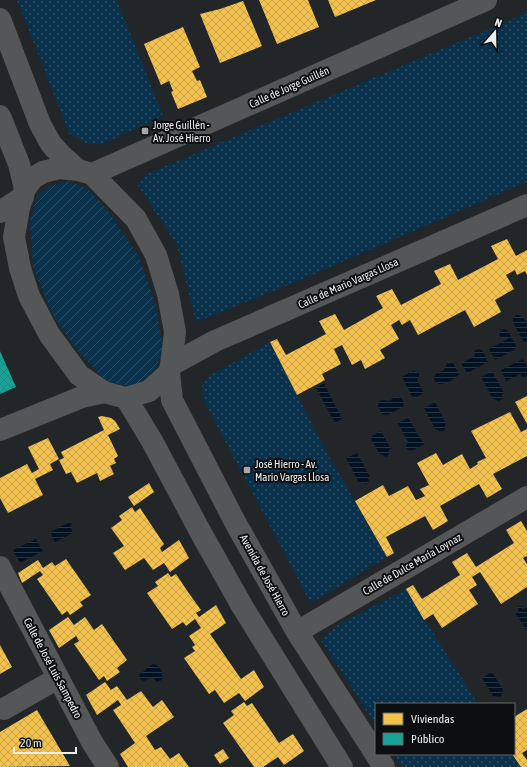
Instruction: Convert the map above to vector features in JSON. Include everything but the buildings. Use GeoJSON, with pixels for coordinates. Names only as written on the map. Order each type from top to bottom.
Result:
{"type":"FeatureCollection","features":[{"type":"Feature","properties":{"kind":"street","name":"Calle de Jorge Guillén"},"geometry":{"type":"LineString","coordinates":[[85,172],[486,0]]}},
{"type":"Feature","properties":{"kind":"street"},"geometry":{"type":"LineString","coordinates":[[0,20],[40,124],[51,144],[61,156],[85,172]]}},
{"type":"Feature","properties":{"kind":"street"},"geometry":{"type":"LineString","coordinates":[[0,116],[18,164],[24,193]]}},
{"type":"Feature","properties":{"kind":"street"},"geometry":{"type":"LineString","coordinates":[[85,172],[59,168],[44,172],[33,178],[24,193],[19,208],[14,237],[20,268],[29,296],[49,334],[79,375],[104,392],[126,398],[152,441],[242,606],[342,767]]}},
{"type":"Feature","properties":{"kind":"street","name":"Avenida de José Hierro"},"geometry":{"type":"LineString","coordinates":[[85,172],[136,219],[156,255],[168,294],[175,332],[170,369],[172,400],[235,522],[297,632],[375,753]]}},
{"type":"Feature","properties":{"kind":"street"},"geometry":{"type":"LineString","coordinates":[[0,212],[24,193]]}},
{"type":"Feature","properties":{"kind":"street","name":"Calle de Mario Vargas Llosa"},"geometry":{"type":"LineString","coordinates":[[126,398],[149,391],[170,369],[215,341],[527,205]]}},
{"type":"Feature","properties":{"kind":"street"},"geometry":{"type":"LineString","coordinates":[[0,430],[82,397],[104,392]]}},
{"type":"Feature","properties":{"kind":"street","name":"Calle de Dulce María Loynaz"},"geometry":{"type":"LineString","coordinates":[[297,632],[527,497]]}},
{"type":"Feature","properties":{"kind":"street","name":"Calle de José Luis Sampedro"},"geometry":{"type":"LineString","coordinates":[[0,567],[92,742],[108,767]]}},
{"type":"Feature","properties":{"kind":"street"},"geometry":{"type":"LineString","coordinates":[[4,709],[58,678]]}},
{"type":"Feature","properties":{"kind":"street","name":"Avenida de José Hierro"},"geometry":{"type":"LineString","coordinates":[[376,755],[384,767]]}},
{"type":"Feature","properties":{"kind":"shaded area"},"geometry":{"type":"Polygon","coordinates":[[[17,0],[117,0],[163,116],[102,144],[84,142],[69,133],[17,0]]]}},
{"type":"Feature","properties":{"kind":"shaded area"},"geometry":{"type":"Polygon","coordinates":[[[527,13],[527,182],[293,283],[196,322],[177,245],[137,184],[149,173],[527,13]]]}},
{"type":"Feature","properties":{"kind":"shaded area"},"geometry":{"type":"Polygon","coordinates":[[[68,181],[88,189],[108,211],[139,257],[155,303],[163,349],[154,372],[134,387],[106,381],[77,350],[53,315],[33,267],[30,222],[37,195],[50,186],[68,181]]]}},
{"type":"Feature","properties":{"kind":"shaded area"},"geometry":{"type":"Polygon","coordinates":[[[516,315],[523,317],[527,324],[527,342],[524,343],[513,322],[513,318],[516,315]]]}},
{"type":"Feature","properties":{"kind":"shaded area"},"geometry":{"type":"Polygon","coordinates":[[[504,329],[508,331],[517,348],[495,360],[489,349],[508,339],[501,338],[499,335],[500,331],[504,329]]]}},
{"type":"Feature","properties":{"kind":"shaded area"},"geometry":{"type":"Polygon","coordinates":[[[270,342],[326,451],[387,557],[320,598],[310,602],[203,399],[202,386],[209,376],[270,342]]]}},
{"type":"Feature","properties":{"kind":"shaded area"},"geometry":{"type":"Polygon","coordinates":[[[478,349],[482,350],[488,362],[467,373],[461,363],[475,356],[474,351],[478,349]]]}},
{"type":"Feature","properties":{"kind":"shaded area"},"geometry":{"type":"Polygon","coordinates":[[[523,359],[527,367],[527,376],[523,377],[520,374],[506,381],[501,370],[523,359]]]}},
{"type":"Feature","properties":{"kind":"shaded area"},"geometry":{"type":"Polygon","coordinates":[[[448,362],[453,363],[459,374],[449,382],[438,384],[434,380],[435,376],[437,373],[444,370],[448,362]]]}},
{"type":"Feature","properties":{"kind":"shaded area"},"geometry":{"type":"Polygon","coordinates":[[[413,371],[419,373],[417,380],[424,393],[413,399],[402,377],[413,371]]]}},
{"type":"Feature","properties":{"kind":"shaded area"},"geometry":{"type":"Polygon","coordinates":[[[492,371],[504,393],[502,394],[502,399],[499,401],[493,399],[481,377],[492,371]]]}},
{"type":"Feature","properties":{"kind":"shaded area"},"geometry":{"type":"Polygon","coordinates":[[[324,383],[342,419],[335,423],[316,388],[324,383]]]}},
{"type":"Feature","properties":{"kind":"shaded area"},"geometry":{"type":"Polygon","coordinates":[[[395,397],[401,398],[404,402],[403,407],[387,415],[382,414],[378,406],[379,401],[389,401],[395,397]]]}},
{"type":"Feature","properties":{"kind":"shaded area"},"geometry":{"type":"Polygon","coordinates":[[[435,402],[446,424],[443,431],[436,430],[424,408],[435,402]]]}},
{"type":"Feature","properties":{"kind":"shaded area"},"geometry":{"type":"Polygon","coordinates":[[[408,418],[424,444],[412,450],[408,450],[406,448],[408,442],[398,423],[408,418]]]}},
{"type":"Feature","properties":{"kind":"shaded area"},"geometry":{"type":"Polygon","coordinates":[[[381,431],[391,449],[389,450],[387,457],[382,454],[380,455],[370,437],[381,431]]]}},
{"type":"Feature","properties":{"kind":"shaded area"},"geometry":{"type":"Polygon","coordinates":[[[357,453],[370,477],[368,478],[369,482],[366,484],[361,482],[359,483],[346,458],[357,453]]]}},
{"type":"Feature","properties":{"kind":"shaded area"},"geometry":{"type":"Polygon","coordinates":[[[70,522],[73,533],[55,542],[50,532],[70,522]]]}},
{"type":"Feature","properties":{"kind":"shaded area"},"geometry":{"type":"Polygon","coordinates":[[[36,539],[43,551],[20,563],[13,550],[36,539]]]}},
{"type":"Feature","properties":{"kind":"shaded area"},"geometry":{"type":"Polygon","coordinates":[[[406,589],[477,703],[375,703],[375,724],[321,640],[339,624],[406,589]]]}},
{"type":"Feature","properties":{"kind":"shaded area"},"geometry":{"type":"Polygon","coordinates":[[[521,606],[523,610],[526,608],[527,610],[527,631],[516,614],[519,612],[517,607],[521,606]]]}},
{"type":"Feature","properties":{"kind":"shaded area"},"geometry":{"type":"Polygon","coordinates":[[[153,664],[157,665],[161,670],[163,676],[162,680],[157,682],[152,677],[144,681],[140,679],[139,675],[153,664]]]}},
{"type":"Feature","properties":{"kind":"shaded area"},"geometry":{"type":"Polygon","coordinates":[[[492,672],[503,690],[500,697],[493,696],[482,678],[492,672]]]}},
{"type":"Feature","properties":{"kind":"shaded area"},"geometry":{"type":"Polygon","coordinates":[[[395,755],[513,755],[521,767],[403,767],[395,755]]]}},
{"type":"Feature","properties":{"kind":"place","name":"Jorge Guillén - Av. José Hierro"},"geometry":{"type":"Point","coordinates":[145,131]}},
{"type":"Feature","properties":{"kind":"place","name":"José Hierro - Av. Mario Vargas Llosa"},"geometry":{"type":"Point","coordinates":[247,470]}}]}
